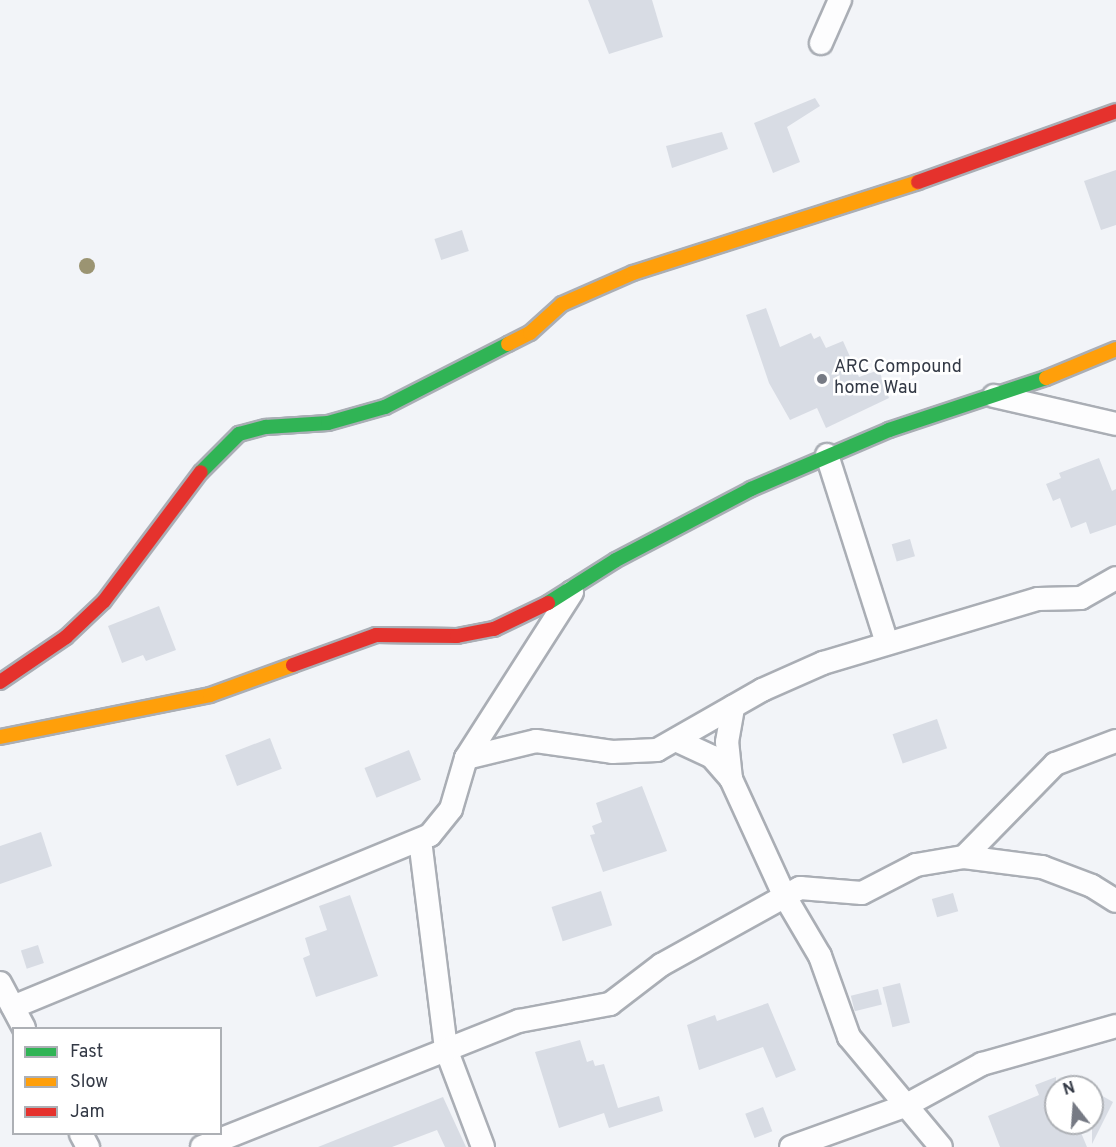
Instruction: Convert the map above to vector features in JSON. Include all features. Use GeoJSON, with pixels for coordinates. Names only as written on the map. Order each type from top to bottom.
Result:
{"type":"FeatureCollection","features":[{"type":"Feature","properties":{"kind":"street"},"geometry":{"type":"LineString","coordinates":[[821,43],[840,0]]}},
{"type":"Feature","properties":{"kind":"street"},"geometry":{"type":"LineString","coordinates":[[0,682],[66,637],[105,601],[185,488],[239,434],[266,427],[328,423],[385,407],[530,333],[562,304],[633,273],[828,214],[1116,111]]}},
{"type":"Feature","properties":{"kind":"street"},"geometry":{"type":"LineString","coordinates":[[0,737],[210,695],[358,639],[399,633],[457,636],[494,629],[532,613],[684,522],[827,455],[994,396],[1116,349]]}},
{"type":"Feature","properties":{"kind":"street"},"geometry":{"type":"LineString","coordinates":[[994,396],[1116,424]]}},
{"type":"Feature","properties":{"kind":"street"},"geometry":{"type":"LineString","coordinates":[[827,455],[887,643]]}},
{"type":"Feature","properties":{"kind":"street"},"geometry":{"type":"LineString","coordinates":[[466,758],[494,747],[536,741],[612,752],[657,750],[678,741],[791,675],[887,643],[1038,599],[1081,598],[1116,578]]}},
{"type":"Feature","properties":{"kind":"street"},"geometry":{"type":"LineString","coordinates":[[13,1007],[420,840],[438,828],[452,809],[466,758],[577,584]]}},
{"type":"Feature","properties":{"kind":"street"},"geometry":{"type":"LineString","coordinates":[[731,779],[727,742],[733,707]]}},
{"type":"Feature","properties":{"kind":"street"},"geometry":{"type":"LineString","coordinates":[[678,741],[712,757],[731,779],[784,895],[819,956],[849,1037],[941,1147]]}},
{"type":"Feature","properties":{"kind":"street"},"geometry":{"type":"LineString","coordinates":[[964,857],[1055,764],[1116,741]]}},
{"type":"Feature","properties":{"kind":"street"},"geometry":{"type":"LineString","coordinates":[[420,840],[446,1049],[483,1147]]}},
{"type":"Feature","properties":{"kind":"street"},"geometry":{"type":"LineString","coordinates":[[202,1147],[519,1021],[610,1005],[661,965],[784,895],[809,886],[862,893],[916,865],[964,857],[1042,867],[1092,886],[1116,901]]}},
{"type":"Feature","properties":{"kind":"street"},"geometry":{"type":"LineString","coordinates":[[0,983],[23,1027]]}},
{"type":"Feature","properties":{"kind":"street"},"geometry":{"type":"LineString","coordinates":[[791,1147],[905,1106],[982,1064],[1116,1026]]}},
{"type":"Feature","properties":{"kind":"building"},"geometry":{"type":"Polygon","coordinates":[[[588,0],[652,0],[663,37],[609,54],[588,0]]]}},
{"type":"Feature","properties":{"kind":"building"},"geometry":{"type":"Polygon","coordinates":[[[815,98],[820,106],[787,127],[800,162],[773,173],[754,123],[815,98]]]}},
{"type":"Feature","properties":{"kind":"building"},"geometry":{"type":"Polygon","coordinates":[[[722,132],[728,149],[672,168],[666,146],[722,132]]]}},
{"type":"Feature","properties":{"kind":"building"},"geometry":{"type":"Polygon","coordinates":[[[1116,170],[1116,225],[1101,230],[1084,181],[1116,170]]]}},
{"type":"Feature","properties":{"kind":"building"},"geometry":{"type":"Polygon","coordinates":[[[462,230],[469,251],[441,260],[434,239],[462,230]]]}},
{"type":"Feature","properties":{"kind":"building"},"geometry":{"type":"Polygon","coordinates":[[[766,308],[780,347],[811,333],[814,339],[820,336],[826,348],[843,341],[859,377],[879,370],[889,398],[826,428],[817,408],[790,420],[769,383],[746,315],[766,308]]]}},
{"type":"Feature","properties":{"kind":"building"},"geometry":{"type":"Polygon","coordinates":[[[1099,458],[1112,491],[1116,489],[1116,525],[1090,534],[1086,522],[1071,528],[1060,498],[1053,501],[1046,484],[1061,478],[1059,473],[1099,458]]]}},
{"type":"Feature","properties":{"kind":"building"},"geometry":{"type":"Polygon","coordinates":[[[910,539],[915,556],[897,562],[892,544],[910,539]]]}},
{"type":"Feature","properties":{"kind":"building"},"geometry":{"type":"Polygon","coordinates":[[[159,606],[176,650],[146,661],[143,655],[122,663],[108,626],[159,606]]]}},
{"type":"Feature","properties":{"kind":"building"},"geometry":{"type":"Polygon","coordinates":[[[937,719],[947,748],[903,764],[893,734],[937,719]]]}},
{"type":"Feature","properties":{"kind":"building"},"geometry":{"type":"Polygon","coordinates":[[[270,738],[282,769],[237,786],[225,755],[270,738]]]}},
{"type":"Feature","properties":{"kind":"building"},"geometry":{"type":"Polygon","coordinates":[[[409,750],[421,780],[376,798],[364,768],[409,750]]]}},
{"type":"Feature","properties":{"kind":"building"},"geometry":{"type":"Polygon","coordinates":[[[642,786],[667,851],[603,872],[590,835],[595,834],[592,826],[602,822],[596,803],[642,786]]]}},
{"type":"Feature","properties":{"kind":"building"},"geometry":{"type":"Polygon","coordinates":[[[41,832],[52,866],[0,884],[0,846],[41,832]]]}},
{"type":"Feature","properties":{"kind":"building"},"geometry":{"type":"Polygon","coordinates":[[[601,891],[612,925],[563,941],[552,907],[601,891]]]}},
{"type":"Feature","properties":{"kind":"building"},"geometry":{"type":"Polygon","coordinates":[[[953,893],[958,911],[937,917],[932,899],[953,893]]]}},
{"type":"Feature","properties":{"kind":"building"},"geometry":{"type":"Polygon","coordinates":[[[350,895],[378,976],[316,997],[303,958],[310,955],[305,938],[327,930],[319,906],[350,895]]]}},
{"type":"Feature","properties":{"kind":"building"},"geometry":{"type":"Polygon","coordinates":[[[38,945],[44,963],[27,969],[21,951],[38,945]]]}},
{"type":"Feature","properties":{"kind":"building"},"geometry":{"type":"Polygon","coordinates":[[[900,983],[910,1023],[892,1027],[883,987],[900,983]]]}},
{"type":"Feature","properties":{"kind":"building"},"geometry":{"type":"Polygon","coordinates":[[[878,989],[882,1005],[855,1011],[851,996],[878,989]]]}},
{"type":"Feature","properties":{"kind":"building"},"geometry":{"type":"Polygon","coordinates":[[[768,1003],[796,1070],[776,1078],[763,1047],[699,1070],[687,1025],[715,1015],[717,1021],[768,1003]]]}},
{"type":"Feature","properties":{"kind":"building"},"geometry":{"type":"Polygon","coordinates":[[[580,1040],[587,1062],[593,1060],[595,1066],[604,1064],[618,1108],[659,1096],[663,1111],[609,1128],[604,1113],[559,1128],[535,1052],[580,1040]]]}},
{"type":"Feature","properties":{"kind":"building"},"geometry":{"type":"Polygon","coordinates":[[[1044,1082],[1044,1135],[1082,1135],[1087,1147],[1000,1147],[988,1116],[1039,1095],[1035,1085],[1044,1082]]]}},
{"type":"Feature","properties":{"kind":"building"},"geometry":{"type":"Polygon","coordinates":[[[443,1097],[466,1147],[445,1147],[437,1130],[392,1147],[318,1147],[443,1097]]]}},
{"type":"Feature","properties":{"kind":"building"},"geometry":{"type":"Polygon","coordinates":[[[1104,1097],[1113,1102],[1104,1120],[1104,1097]]]}},
{"type":"Feature","properties":{"kind":"building"},"geometry":{"type":"Polygon","coordinates":[[[763,1107],[772,1131],[755,1138],[745,1114],[763,1107]]]}},
{"type":"Feature","properties":{"kind":"traffic: fast"},"geometry":{"type":"LineString","coordinates":[[201,472],[239,434],[266,427],[328,423],[385,407],[508,344]]}},
{"type":"Feature","properties":{"kind":"traffic: fast"},"geometry":{"type":"LineString","coordinates":[[548,603],[616,560],[751,489],[889,430],[1046,378]]}},
{"type":"Feature","properties":{"kind":"traffic: slow"},"geometry":{"type":"LineString","coordinates":[[508,344],[530,333],[562,304],[633,273],[918,182]]}},
{"type":"Feature","properties":{"kind":"traffic: slow"},"geometry":{"type":"LineString","coordinates":[[1046,378],[1116,349]]}},
{"type":"Feature","properties":{"kind":"traffic: slow"},"geometry":{"type":"LineString","coordinates":[[0,737],[210,695],[293,665]]}},
{"type":"Feature","properties":{"kind":"traffic: jam"},"geometry":{"type":"LineString","coordinates":[[918,182],[1116,111]]}},
{"type":"Feature","properties":{"kind":"traffic: jam"},"geometry":{"type":"LineString","coordinates":[[0,682],[66,637],[104,601],[201,472]]}},
{"type":"Feature","properties":{"kind":"traffic: jam"},"geometry":{"type":"LineString","coordinates":[[293,665],[376,635],[457,636],[494,629],[548,603]]}},
{"type":"Feature","properties":{"kind":"place","name":"ARC Compound home Wau"},"geometry":{"type":"Point","coordinates":[822,379]}}]}
